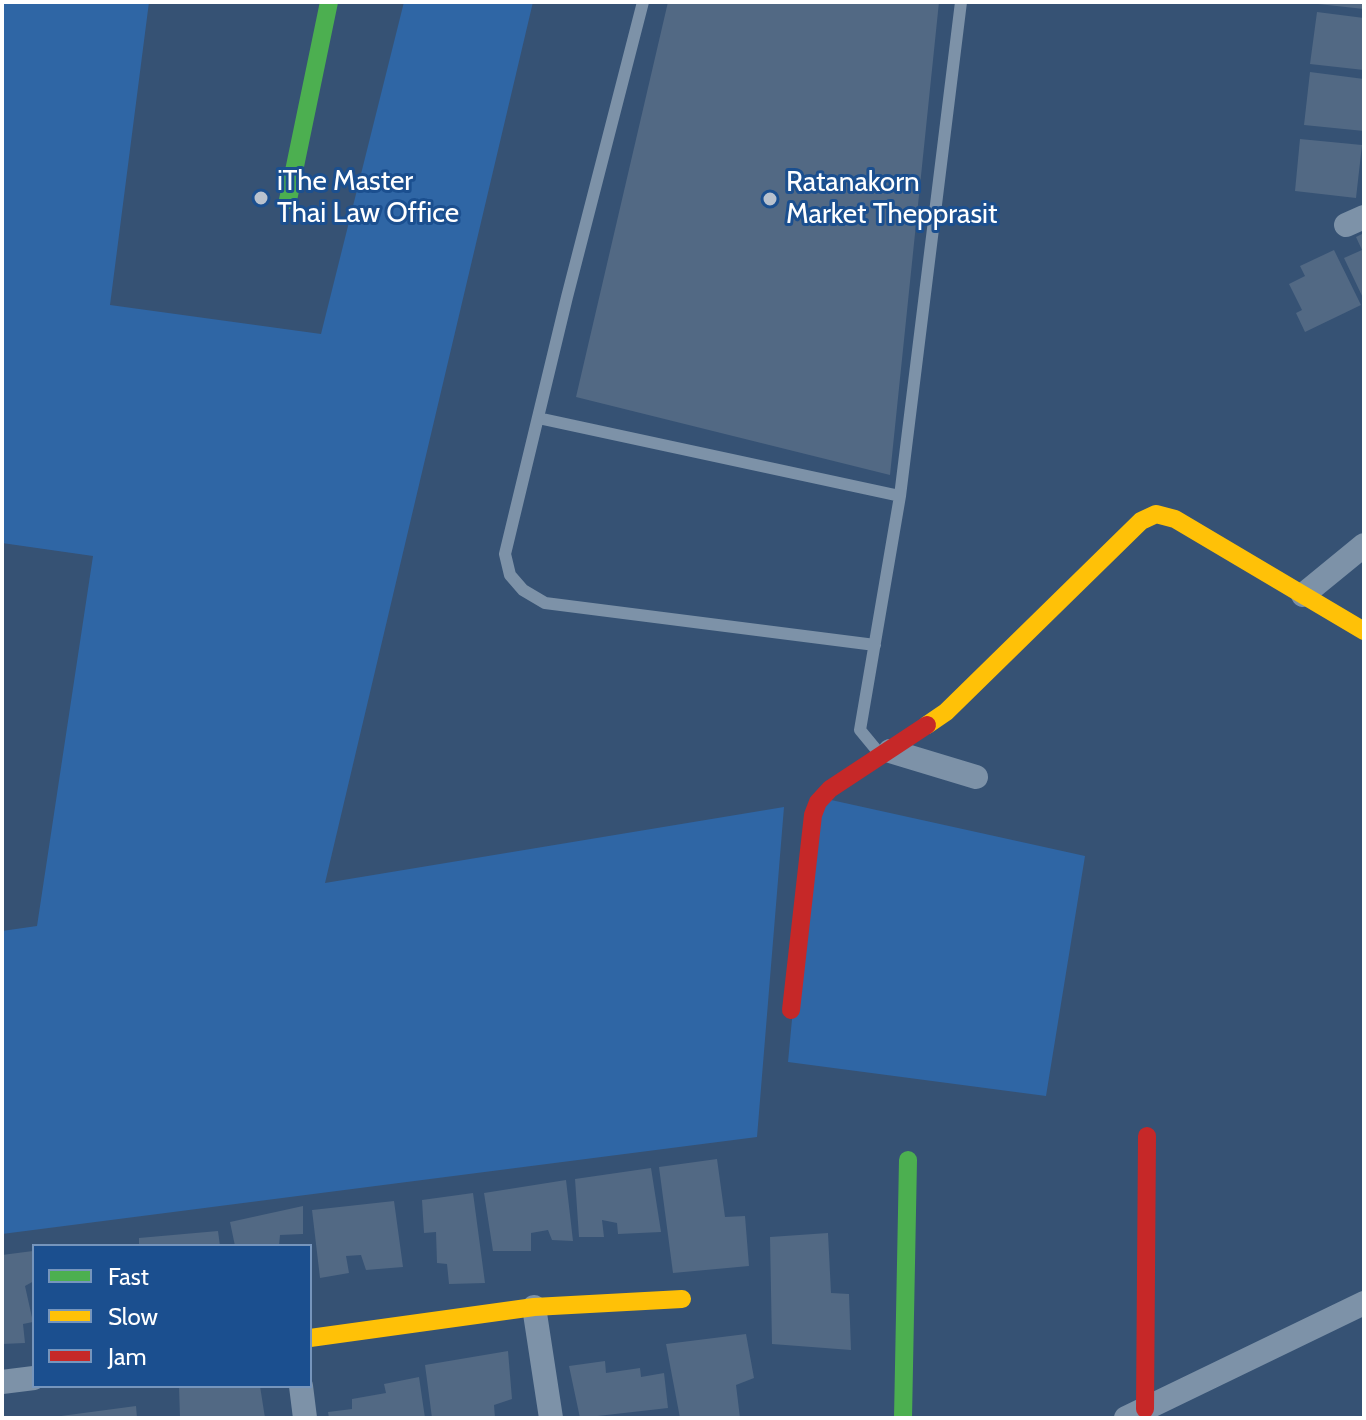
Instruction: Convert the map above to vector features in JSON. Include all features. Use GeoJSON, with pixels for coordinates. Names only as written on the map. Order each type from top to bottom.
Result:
{"type":"FeatureCollection","features":[{"type":"Feature","properties":{"kind":"street"},"geometry":{"type":"LineString","coordinates":[[288,200],[329,2]]}},
{"type":"Feature","properties":{"kind":"street"},"geometry":{"type":"LineString","coordinates":[[791,1010],[813,815],[818,802],[830,789],[946,712],[1141,521],[1156,514],[1175,519],[1364,631]]}},
{"type":"Feature","properties":{"kind":"street"},"geometry":{"type":"LineString","coordinates":[[1303,595],[1364,545]]}},
{"type":"Feature","properties":{"kind":"street"},"geometry":{"type":"LineString","coordinates":[[886,754],[976,777]]}},
{"type":"Feature","properties":{"kind":"street"},"geometry":{"type":"LineString","coordinates":[[1147,1136],[1136,1413],[1364,1303]]}},
{"type":"Feature","properties":{"kind":"street"},"geometry":{"type":"LineString","coordinates":[[903,1418],[908,1160]]}},
{"type":"Feature","properties":{"kind":"street"},"geometry":{"type":"LineString","coordinates":[[312,1338],[534,1307],[682,1299]]}},
{"type":"Feature","properties":{"kind":"street"},"geometry":{"type":"LineString","coordinates":[[534,1307],[551,1418]]}},
{"type":"Feature","properties":{"kind":"street"},"geometry":{"type":"LineString","coordinates":[[2,1382],[32,1378]]}},
{"type":"Feature","properties":{"kind":"street"},"geometry":{"type":"LineString","coordinates":[[301,1388],[305,1418]]}},
{"type":"Feature","properties":{"kind":"lane"},"geometry":{"type":"LineString","coordinates":[[643,2],[505,554],[510,575],[523,590],[545,603],[875,645]]}},
{"type":"Feature","properties":{"kind":"lane"},"geometry":{"type":"LineString","coordinates":[[886,754],[860,730],[900,496],[961,2]]}},
{"type":"Feature","properties":{"kind":"lane"},"geometry":{"type":"LineString","coordinates":[[538,418],[900,496]]}},
{"type":"Feature","properties":{"kind":"shaded area"},"geometry":{"type":"Polygon","coordinates":[[[2,2],[149,2],[110,305],[321,334],[404,2],[533,2],[325,883],[784,807],[757,1137],[2,1234],[2,931],[37,926],[93,556],[2,543],[2,2]]]}},
{"type":"Feature","properties":{"kind":"shaded area"},"geometry":{"type":"Polygon","coordinates":[[[813,796],[1085,856],[1046,1096],[788,1062],[813,796]]]}},
{"type":"Feature","properties":{"kind":"building","name":"Ratanakorn Market Thepprasit"},"geometry":{"type":"Polygon","coordinates":[[[668,2],[939,2],[890,475],[576,397],[668,2]]]}},
{"type":"Feature","properties":{"kind":"building"},"geometry":{"type":"Polygon","coordinates":[[[1364,2],[1364,9],[1318,4],[1364,2]]]}},
{"type":"Feature","properties":{"kind":"building"},"geometry":{"type":"Polygon","coordinates":[[[1317,12],[1364,18],[1364,70],[1310,64],[1317,12]]]}},
{"type":"Feature","properties":{"kind":"building"},"geometry":{"type":"Polygon","coordinates":[[[1310,72],[1364,79],[1364,131],[1304,125],[1310,72]]]}},
{"type":"Feature","properties":{"kind":"building"},"geometry":{"type":"Polygon","coordinates":[[[1300,139],[1362,145],[1356,198],[1295,191],[1300,139]]]}},
{"type":"Feature","properties":{"kind":"building"},"geometry":{"type":"Polygon","coordinates":[[[1364,233],[1364,300],[1344,258],[1362,250],[1356,237],[1364,233]]]}},
{"type":"Feature","properties":{"kind":"building"},"geometry":{"type":"Polygon","coordinates":[[[1334,250],[1361,305],[1305,332],[1296,313],[1302,310],[1289,284],[1305,276],[1300,266],[1334,250]]]}},
{"type":"Feature","properties":{"kind":"building"},"geometry":{"type":"Polygon","coordinates":[[[717,1159],[725,1217],[745,1216],[749,1266],[673,1273],[659,1167],[717,1159]]]}},
{"type":"Feature","properties":{"kind":"building"},"geometry":{"type":"Polygon","coordinates":[[[651,1168],[661,1232],[618,1234],[617,1223],[602,1220],[604,1237],[579,1237],[575,1179],[651,1168]]]}},
{"type":"Feature","properties":{"kind":"building"},"geometry":{"type":"Polygon","coordinates":[[[566,1180],[573,1241],[552,1240],[548,1230],[531,1233],[531,1251],[493,1251],[484,1193],[566,1180]]]}},
{"type":"Feature","properties":{"kind":"building"},"geometry":{"type":"Polygon","coordinates":[[[473,1193],[485,1283],[449,1284],[447,1264],[437,1263],[436,1232],[424,1233],[422,1200],[473,1193]]]}},
{"type":"Feature","properties":{"kind":"building"},"geometry":{"type":"Polygon","coordinates":[[[394,1201],[403,1267],[366,1270],[361,1255],[346,1256],[349,1273],[320,1278],[312,1210],[394,1201]]]}},
{"type":"Feature","properties":{"kind":"building"},"geometry":{"type":"Polygon","coordinates":[[[303,1206],[303,1234],[280,1235],[279,1244],[235,1244],[230,1222],[303,1206]]]}},
{"type":"Feature","properties":{"kind":"building"},"geometry":{"type":"Polygon","coordinates":[[[218,1231],[220,1244],[139,1244],[139,1238],[218,1231]]]}},
{"type":"Feature","properties":{"kind":"building"},"geometry":{"type":"Polygon","coordinates":[[[828,1233],[831,1293],[849,1294],[851,1350],[772,1344],[770,1237],[828,1233]]]}},
{"type":"Feature","properties":{"kind":"building"},"geometry":{"type":"Polygon","coordinates":[[[32,1251],[32,1282],[25,1286],[32,1322],[23,1324],[25,1343],[2,1344],[2,1255],[32,1251]]]}},
{"type":"Feature","properties":{"kind":"building"},"geometry":{"type":"Polygon","coordinates":[[[746,1334],[754,1378],[736,1385],[740,1418],[680,1418],[666,1344],[746,1334]]]}},
{"type":"Feature","properties":{"kind":"building"},"geometry":{"type":"Polygon","coordinates":[[[508,1351],[512,1399],[494,1405],[495,1418],[432,1418],[425,1365],[508,1351]]]}},
{"type":"Feature","properties":{"kind":"building"},"geometry":{"type":"Polygon","coordinates":[[[605,1361],[606,1373],[640,1368],[641,1377],[664,1373],[668,1408],[580,1418],[569,1366],[605,1361]]]}},
{"type":"Feature","properties":{"kind":"building"},"geometry":{"type":"Polygon","coordinates":[[[419,1377],[425,1418],[329,1418],[328,1412],[352,1409],[352,1399],[386,1393],[384,1384],[419,1377]]]}},
{"type":"Feature","properties":{"kind":"building"},"geometry":{"type":"Polygon","coordinates":[[[179,1388],[260,1388],[265,1418],[180,1418],[179,1388]]]}},
{"type":"Feature","properties":{"kind":"building"},"geometry":{"type":"Polygon","coordinates":[[[136,1406],[137,1418],[61,1418],[61,1416],[136,1406]]]}},
{"type":"Feature","properties":{"kind":"traffic: fast"},"geometry":{"type":"LineString","coordinates":[[288,200],[329,2]]}},
{"type":"Feature","properties":{"kind":"traffic: fast"},"geometry":{"type":"LineString","coordinates":[[903,1418],[908,1160]]}},
{"type":"Feature","properties":{"kind":"traffic: slow"},"geometry":{"type":"LineString","coordinates":[[927,725],[946,712],[1141,521],[1156,514],[1175,519],[1364,631]]}},
{"type":"Feature","properties":{"kind":"traffic: slow"},"geometry":{"type":"LineString","coordinates":[[312,1338],[534,1307],[682,1299]]}},
{"type":"Feature","properties":{"kind":"traffic: jam"},"geometry":{"type":"LineString","coordinates":[[791,1010],[813,815],[818,802],[830,789],[927,725]]}},
{"type":"Feature","properties":{"kind":"traffic: jam"},"geometry":{"type":"LineString","coordinates":[[1145,1409],[1147,1136]]}},
{"type":"Feature","properties":{"kind":"place","name":"iThe Master Thai Law Office"},"geometry":{"type":"Point","coordinates":[261,198]}},
{"type":"Feature","properties":{"kind":"place","name":"Ratanakorn Market Thepprasit"},"geometry":{"type":"Point","coordinates":[770,199]}}]}
